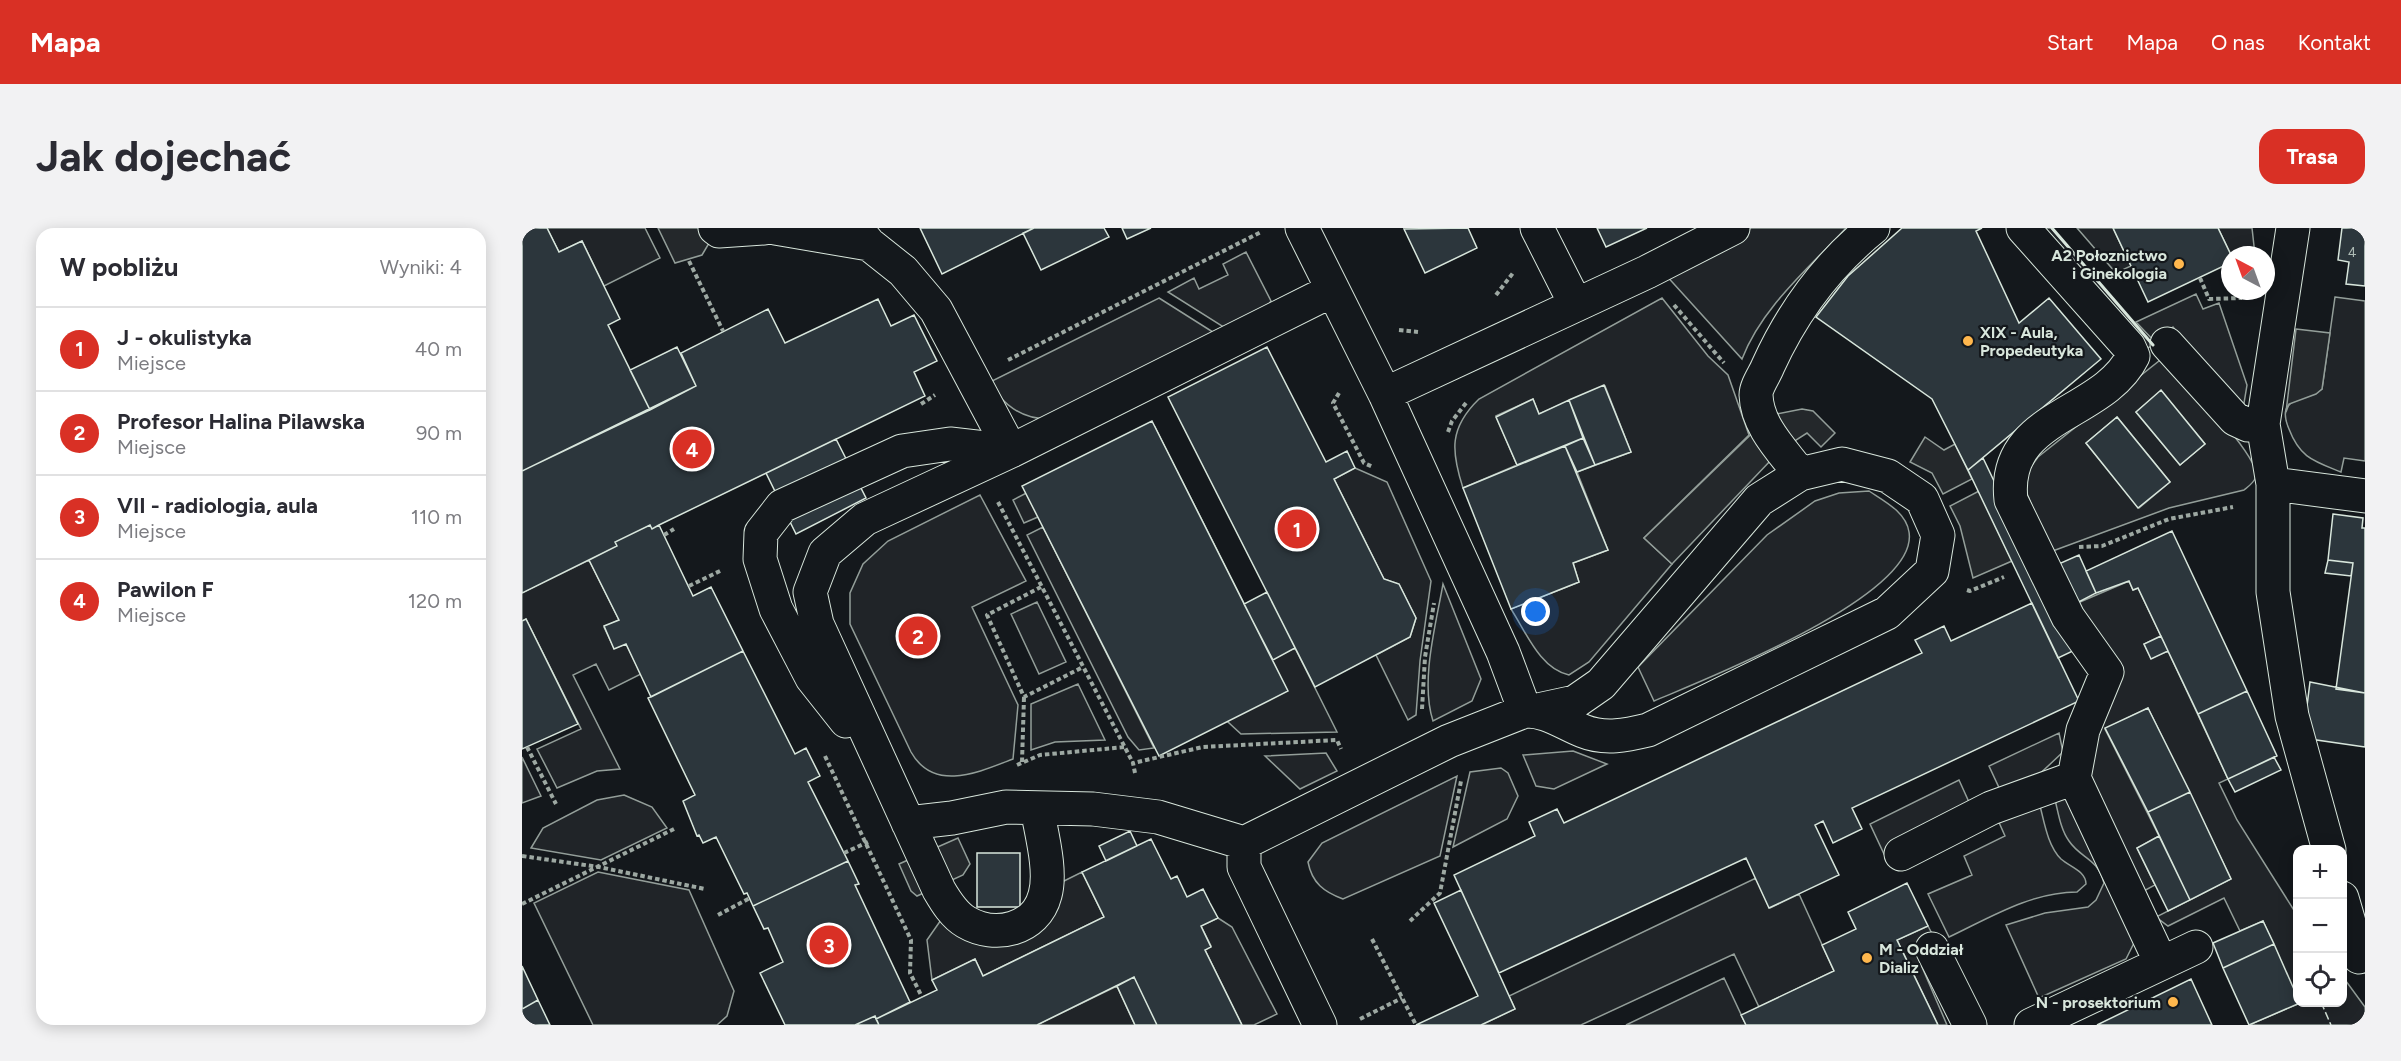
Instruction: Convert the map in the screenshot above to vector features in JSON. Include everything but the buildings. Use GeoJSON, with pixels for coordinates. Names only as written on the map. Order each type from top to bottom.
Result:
{"type":"FeatureCollection","features":[{"type":"Feature","properties":{"kind":"street"},"geometry":{"type":"LineString","coordinates":[[715,228],[718,231],[765,228]]}},
{"type":"Feature","properties":{"kind":"street"},"geometry":{"type":"LineString","coordinates":[[775,228],[862,236],[903,271],[936,310],[1011,451]]}},
{"type":"Feature","properties":{"kind":"street"},"geometry":{"type":"LineString","coordinates":[[908,823],[952,818],[1006,807],[1093,809],[1158,817],[1244,843],[1449,741],[1532,711],[1575,702],[1601,684],[1759,500],[1800,474],[1842,464],[1888,476],[1922,499],[1938,534],[1932,571],[1887,614],[1648,730],[1619,737],[1586,732],[1532,711],[1385,394],[1331,291],[1302,228]]}},
{"type":"Feature","properties":{"kind":"street"},"geometry":{"type":"LineString","coordinates":[[1385,394],[1576,305],[1733,228]]}},
{"type":"Feature","properties":{"kind":"street"},"geometry":{"type":"LineString","coordinates":[[1800,474],[1762,423],[1756,393],[1785,329],[1808,294],[1855,243],[1873,228]]}},
{"type":"Feature","properties":{"kind":"street"},"geometry":{"type":"LineString","coordinates":[[2024,228],[2129,347],[2133,356],[2128,367],[2098,393],[2032,436],[2014,461],[2009,482],[2011,500],[2068,617],[2106,672],[2083,730],[2074,777],[2161,963]]}},
{"type":"Feature","properties":{"kind":"street"},"geometry":{"type":"LineString","coordinates":[[2293,228],[2263,424],[2272,492],[2273,592],[2292,716],[2328,845]]}},
{"type":"Feature","properties":{"kind":"street"},"geometry":{"type":"LineString","coordinates":[[1543,239],[1576,305]]}},
{"type":"Feature","properties":{"kind":"street"},"geometry":{"type":"LineString","coordinates":[[1037,808],[1046,858],[1046,894],[1035,915],[1020,925],[1001,932],[966,922],[952,910],[939,891],[817,624],[810,592],[825,553],[865,519],[1011,451],[1331,291]]}},
{"type":"Feature","properties":{"kind":"street"},"geometry":{"type":"LineString","coordinates":[[2167,344],[2235,419],[2248,425],[2263,424]]}},
{"type":"Feature","properties":{"kind":"street"},"geometry":{"type":"LineString","coordinates":[[879,764],[812,678],[776,609],[760,559],[761,532],[782,506],[902,451],[950,444],[1011,451]]}},
{"type":"Feature","properties":{"kind":"street"},"geometry":{"type":"LineString","coordinates":[[2272,492],[2365,496]]}},
{"type":"Feature","properties":{"kind":"street"},"geometry":{"type":"LineString","coordinates":[[1901,854],[1991,808],[2074,777]]}},
{"type":"Feature","properties":{"kind":"street"},"geometry":{"type":"LineString","coordinates":[[1244,843],[1244,867],[1320,1025]]}},
{"type":"Feature","properties":{"kind":"street"},"geometry":{"type":"LineString","coordinates":[[2343,899],[2359,957]]}},
{"type":"Feature","properties":{"kind":"street"},"geometry":{"type":"LineString","coordinates":[[2031,1025],[2196,947]]}},
{"type":"Feature","properties":{"kind":"street"},"geometry":{"type":"LineString","coordinates":[[1932,949],[1970,1025]]}},
{"type":"Feature","properties":{"kind":"path"},"geometry":{"type":"LineString","coordinates":[[911,410],[932,399],[941,387],[973,378],[1268,228]]}},
{"type":"Feature","properties":{"kind":"path"},"geometry":{"type":"LineString","coordinates":[[1491,301],[1511,278],[1515,267],[1543,239]]}},
{"type":"Feature","properties":{"kind":"path"},"geometry":{"type":"LineString","coordinates":[[689,263],[698,261]]}},
{"type":"Feature","properties":{"kind":"path"},"geometry":{"type":"LineString","coordinates":[[695,276],[723,331]]}},
{"type":"Feature","properties":{"kind":"path"},"geometry":{"type":"LineString","coordinates":[[2200,278],[2209,299],[2221,299]]}},
{"type":"Feature","properties":{"kind":"path"},"geometry":{"type":"LineString","coordinates":[[1673,304],[1713,352]]}},
{"type":"Feature","properties":{"kind":"path"},"geometry":{"type":"LineString","coordinates":[[1392,326],[1401,331],[1426,332]]}},
{"type":"Feature","properties":{"kind":"path"},"geometry":{"type":"LineString","coordinates":[[1341,390],[1333,403],[1364,463],[1381,470]]}},
{"type":"Feature","properties":{"kind":"path"},"geometry":{"type":"LineString","coordinates":[[1446,441],[1452,422],[1470,399]]}},
{"type":"Feature","properties":{"kind":"path"},"geometry":{"type":"LineString","coordinates":[[2075,548],[2102,546],[2169,519],[2272,492]]}},
{"type":"Feature","properties":{"kind":"path"},"geometry":{"type":"LineString","coordinates":[[993,494],[1133,763]]}},
{"type":"Feature","properties":{"kind":"path"},"geometry":{"type":"LineString","coordinates":[[664,535],[674,530]]}},
{"type":"Feature","properties":{"kind":"path"},"geometry":{"type":"LineString","coordinates":[[1422,719],[1425,657],[1437,584],[1431,572],[1460,558]]}},
{"type":"Feature","properties":{"kind":"path"},"geometry":{"type":"LineString","coordinates":[[688,586],[713,574]]}},
{"type":"Feature","properties":{"kind":"path"},"geometry":{"type":"LineString","coordinates":[[1022,763],[1024,697],[987,615],[1041,587]]}},
{"type":"Feature","properties":{"kind":"path"},"geometry":{"type":"LineString","coordinates":[[1024,697],[1083,667]]}},
{"type":"Feature","properties":{"kind":"path"},"geometry":{"type":"LineString","coordinates":[[527,747],[556,804]]}},
{"type":"Feature","properties":{"kind":"path"},"geometry":{"type":"LineString","coordinates":[[1012,767],[1040,755],[1125,747]]}},
{"type":"Feature","properties":{"kind":"path"},"geometry":{"type":"LineString","coordinates":[[820,748],[911,940],[910,974],[922,997]]}},
{"type":"Feature","properties":{"kind":"path"},"geometry":{"type":"LineString","coordinates":[[522,904],[676,828]]}},
{"type":"Feature","properties":{"kind":"path"},"geometry":{"type":"LineString","coordinates":[[522,856],[599,867],[705,889]]}},
{"type":"Feature","properties":{"kind":"path"},"geometry":{"type":"LineString","coordinates":[[718,915],[750,898]]}},
{"type":"Feature","properties":{"kind":"path"},"geometry":{"type":"LineString","coordinates":[[1372,939],[1416,1025]]}},
{"type":"Feature","properties":{"kind":"path"},"geometry":{"type":"LineString","coordinates":[[1357,1020],[1402,998]]}},
{"type":"Feature","properties":{"kind":"shaded area"},"geometry":{"type":"Polygon","coordinates":[[[547,228],[645,228],[660,258],[604,286],[582,241],[559,252],[547,228]]]}},
{"type":"Feature","properties":{"kind":"shaded area"},"geometry":{"type":"Polygon","coordinates":[[[658,228],[718,228],[702,255],[675,263],[658,228]]]}},
{"type":"Feature","properties":{"kind":"shaded area"},"geometry":{"type":"Polygon","coordinates":[[[1751,228],[1846,228],[1774,305],[1761,322],[1742,359],[1664,273],[1732,240],[1751,228]]]}},
{"type":"Feature","properties":{"kind":"shaded area"},"geometry":{"type":"Polygon","coordinates":[[[2043,228],[2051,228],[2153,345],[2148,348],[2043,228]]]}},
{"type":"Feature","properties":{"kind":"shaded area"},"geometry":{"type":"Polygon","coordinates":[[[2077,228],[2113,228],[2131,266],[2116,273],[2077,228]]]}},
{"type":"Feature","properties":{"kind":"shaded area"},"geometry":{"type":"Polygon","coordinates":[[[2218,228],[2252,228],[2254,246],[2227,246],[2218,228]]]}},
{"type":"Feature","properties":{"kind":"shaded area"},"geometry":{"type":"Polygon","coordinates":[[[1246,252],[1271,301],[1225,328],[1168,292],[1194,278],[1199,289],[1228,275],[1223,264],[1246,252]]]}},
{"type":"Feature","properties":{"kind":"shaded area"},"geometry":{"type":"Polygon","coordinates":[[[2196,294],[2203,309],[2219,303],[2247,385],[2243,409],[2173,327],[2155,342],[2136,322],[2196,294]]]}},
{"type":"Feature","properties":{"kind":"shaded area"},"geometry":{"type":"Polygon","coordinates":[[[2335,297],[2365,301],[2365,461],[2344,458],[2341,472],[2316,461],[2303,452],[2293,439],[2285,414],[2286,408],[2291,403],[2322,389],[2335,297]]]}},
{"type":"Feature","properties":{"kind":"shaded area"},"geometry":{"type":"Polygon","coordinates":[[[1159,298],[1216,334],[1048,419],[1029,416],[1014,409],[988,383],[1159,298]]]}},
{"type":"Feature","properties":{"kind":"shaded area"},"geometry":{"type":"Polygon","coordinates":[[[1662,298],[1708,356],[1728,375],[1749,435],[1644,538],[1672,564],[1589,662],[1569,675],[1559,671],[1542,658],[1511,609],[1579,582],[1573,563],[1608,550],[1577,472],[1631,452],[1605,386],[1539,414],[1533,399],[1496,416],[1517,465],[1463,488],[1456,463],[1455,441],[1462,420],[1479,399],[1662,298]]]}},
{"type":"Feature","properties":{"kind":"shaded area"},"geometry":{"type":"Polygon","coordinates":[[[2296,329],[2330,333],[2322,389],[2316,394],[2289,404],[2286,412],[2296,329]]]}},
{"type":"Feature","properties":{"kind":"shaded area"},"geometry":{"type":"Polygon","coordinates":[[[2164,357],[2233,434],[2254,466],[2256,476],[2244,490],[2169,508],[2050,552],[2024,486],[2027,472],[2038,457],[2164,357]],[[2161,391],[2136,412],[2180,465],[2205,444],[2161,391]],[[2117,417],[2086,443],[2139,508],[2170,482],[2117,417]]]}},
{"type":"Feature","properties":{"kind":"shaded area"},"geometry":{"type":"Polygon","coordinates":[[[1802,409],[1813,411],[1835,433],[1821,447],[1807,433],[1796,440],[1777,463],[1772,459],[1672,564],[1644,538],[1771,415],[1802,409]]]}},
{"type":"Feature","properties":{"kind":"shaded area"},"geometry":{"type":"Polygon","coordinates":[[[1155,427],[1272,659],[1295,648],[1337,732],[1241,734],[1228,722],[1220,706],[1038,517],[1024,523],[1013,500],[1155,427]]]}},
{"type":"Feature","properties":{"kind":"shaded area"},"geometry":{"type":"Polygon","coordinates":[[[1925,437],[1944,450],[1955,444],[1972,479],[1943,494],[1932,473],[1910,462],[1925,437]]]}},
{"type":"Feature","properties":{"kind":"shaded area"},"geometry":{"type":"Polygon","coordinates":[[[1355,468],[1387,482],[1431,581],[1420,661],[1416,715],[1408,720],[1376,655],[1410,637],[1416,618],[1399,584],[1384,579],[1334,479],[1355,468]]]}},
{"type":"Feature","properties":{"kind":"shaded area"},"geometry":{"type":"Polygon","coordinates":[[[1869,491],[1899,513],[1909,532],[1903,557],[1881,582],[1846,608],[1804,633],[1716,675],[1654,701],[1638,667],[1767,535],[1815,501],[1839,493],[1869,491]]]}},
{"type":"Feature","properties":{"kind":"shaded area"},"geometry":{"type":"Polygon","coordinates":[[[1979,491],[2012,561],[1973,578],[1960,526],[1950,506],[1979,491]]]}},
{"type":"Feature","properties":{"kind":"shaded area"},"geometry":{"type":"Polygon","coordinates":[[[980,495],[1026,581],[972,607],[1018,705],[1013,759],[972,773],[944,776],[921,765],[911,752],[850,624],[850,593],[863,564],[888,541],[980,495]]]}},
{"type":"Feature","properties":{"kind":"shaded area"},"geometry":{"type":"Polygon","coordinates":[[[1043,527],[1154,748],[1139,750],[1128,737],[1027,535],[1043,527]]]}},
{"type":"Feature","properties":{"kind":"shaded area"},"geometry":{"type":"Polygon","coordinates":[[[589,560],[619,620],[604,627],[614,648],[626,644],[641,674],[609,690],[596,664],[573,675],[620,769],[597,771],[557,788],[537,749],[581,729],[526,619],[522,621],[522,593],[589,560]]]}},
{"type":"Feature","properties":{"kind":"shaded area"},"geometry":{"type":"Polygon","coordinates":[[[2129,581],[2133,590],[2138,588],[2161,636],[2144,644],[2151,658],[2168,651],[2228,779],[2219,783],[2237,820],[2293,909],[2293,989],[2263,921],[2240,931],[2224,898],[2168,926],[2156,917],[2231,879],[2148,708],[2105,729],[2159,836],[2137,848],[2155,885],[2142,892],[2086,776],[2112,683],[2073,605],[2129,581]]]}},
{"type":"Feature","properties":{"kind":"shaded area"},"geometry":{"type":"Polygon","coordinates":[[[1443,584],[1481,679],[1472,701],[1433,721],[1429,706],[1429,671],[1443,584]]]}},
{"type":"Feature","properties":{"kind":"shaded area"},"geometry":{"type":"Polygon","coordinates":[[[1037,602],[1066,662],[1039,674],[1011,614],[1037,602]]]}},
{"type":"Feature","properties":{"kind":"shaded area"},"geometry":{"type":"Polygon","coordinates":[[[1078,684],[1105,740],[1055,742],[1031,750],[1031,704],[1078,684]]]}},
{"type":"Feature","properties":{"kind":"shaded area"},"geometry":{"type":"Polygon","coordinates":[[[2059,733],[2063,752],[2031,782],[2002,794],[1989,766],[2059,733]]]}},
{"type":"Feature","properties":{"kind":"shaded area"},"geometry":{"type":"Polygon","coordinates":[[[1573,751],[1607,764],[1554,789],[1536,786],[1523,755],[1573,751]]]}},
{"type":"Feature","properties":{"kind":"shaded area"},"geometry":{"type":"Polygon","coordinates":[[[1326,753],[1337,771],[1300,789],[1265,756],[1326,753]]]}},
{"type":"Feature","properties":{"kind":"shaded area"},"geometry":{"type":"Polygon","coordinates":[[[522,757],[541,796],[522,803],[522,757]]]}},
{"type":"Feature","properties":{"kind":"shaded area"},"geometry":{"type":"Polygon","coordinates":[[[1501,768],[1508,773],[1518,796],[1507,819],[1453,847],[1470,772],[1501,768]]]}},
{"type":"Feature","properties":{"kind":"shaded area"},"geometry":{"type":"Polygon","coordinates":[[[1457,776],[1440,856],[1343,899],[1325,890],[1312,876],[1308,862],[1322,843],[1457,776]]]}},
{"type":"Feature","properties":{"kind":"shaded area"},"geometry":{"type":"Polygon","coordinates":[[[1959,780],[1973,811],[1884,854],[1870,824],[1959,780]]]}},
{"type":"Feature","properties":{"kind":"shaded area"},"geometry":{"type":"Polygon","coordinates":[[[2068,791],[2135,941],[2126,959],[2039,998],[2006,925],[2045,913],[2088,907],[2096,900],[2104,883],[2097,868],[2074,847],[2063,831],[2054,796],[2068,791]]]}},
{"type":"Feature","properties":{"kind":"shaded area"},"geometry":{"type":"Polygon","coordinates":[[[624,795],[652,807],[667,828],[601,860],[531,848],[543,828],[597,800],[624,795]]]}},
{"type":"Feature","properties":{"kind":"shaded area"},"geometry":{"type":"Polygon","coordinates":[[[2039,802],[2052,847],[2061,859],[2080,872],[2086,884],[2077,892],[2043,896],[2011,907],[1949,937],[1928,894],[1972,875],[1964,856],[2005,836],[1997,818],[2039,802]]]}},
{"type":"Feature","properties":{"kind":"shaded area"},"geometry":{"type":"Polygon","coordinates":[[[958,838],[970,864],[963,875],[917,896],[911,891],[899,864],[958,838]]]}},
{"type":"Feature","properties":{"kind":"shaded area"},"geometry":{"type":"Polygon","coordinates":[[[598,872],[689,890],[734,991],[727,1016],[717,1025],[593,1025],[534,903],[598,872]]]}},
{"type":"Feature","properties":{"kind":"shaded area"},"geometry":{"type":"Polygon","coordinates":[[[1082,872],[1104,917],[983,976],[975,959],[932,980],[927,940],[943,917],[978,942],[1060,883],[1082,872]]]}},
{"type":"Feature","properties":{"kind":"shaded area"},"geometry":{"type":"Polygon","coordinates":[[[1756,878],[1770,908],[1799,894],[1834,971],[1759,1007],[1734,954],[1581,1025],[1481,1025],[1515,1009],[1509,996],[1756,878]]]}},
{"type":"Feature","properties":{"kind":"shaded area"},"geometry":{"type":"Polygon","coordinates":[[[1218,918],[1232,927],[1277,1014],[1254,1025],[1242,1025],[1205,950],[1211,946],[1201,926],[1218,918]]]}},
{"type":"Feature","properties":{"kind":"shaded area"},"geometry":{"type":"Polygon","coordinates":[[[1928,926],[1937,943],[1916,953],[1947,1025],[1938,1025],[1897,940],[1928,926]]]}},
{"type":"Feature","properties":{"kind":"shaded area"},"geometry":{"type":"Polygon","coordinates":[[[1724,978],[1746,1025],[1626,1025],[1724,978]]]}},
{"type":"Feature","properties":{"kind":"shaded area"},"geometry":{"type":"Polygon","coordinates":[[[2347,982],[2365,1007],[2365,1025],[2249,1025],[2293,1006],[2347,1007],[2347,982]]]}},
{"type":"Feature","properties":{"kind":"shaded area"},"geometry":{"type":"Polygon","coordinates":[[[1117,986],[1135,1025],[1037,1025],[1117,986]]]}},
{"type":"Feature","properties":{"kind":"fence"},"geometry":{"type":"LineString","coordinates":[[2323,1007],[2331,1025]]}},
{"type":"Feature","properties":{"kind":"wall"},"geometry":{"type":"LineString","coordinates":[[2052,228],[2153,345]]}},
{"type":"Feature","properties":{"kind":"place","name":"A2 Połoznictwo i Ginekologia"},"geometry":{"type":"Point","coordinates":[2179,264]}},
{"type":"Feature","properties":{"kind":"place","name":"XIX - Aula, Propedeutyka"},"geometry":{"type":"Point","coordinates":[1968,341]}},
{"type":"Feature","properties":{"kind":"place","name":"Pawilon F"},"geometry":{"type":"Point","coordinates":[692,449]}},
{"type":"Feature","properties":{"kind":"place","name":"J - okulistyka"},"geometry":{"type":"Point","coordinates":[1297,529]}},
{"type":"Feature","properties":{"kind":"place","name":"Profesor Halina Pilawska"},"geometry":{"type":"Point","coordinates":[918,636]}},
{"type":"Feature","properties":{"kind":"place","name":"VII - radiologia, aula"},"geometry":{"type":"Point","coordinates":[829,945]}},
{"type":"Feature","properties":{"kind":"place","name":"M - Oddział Dializ"},"geometry":{"type":"Point","coordinates":[1867,958]}},
{"type":"Feature","properties":{"kind":"place","name":"N - prosektorium"},"geometry":{"type":"Point","coordinates":[2173,1002]}}]}
